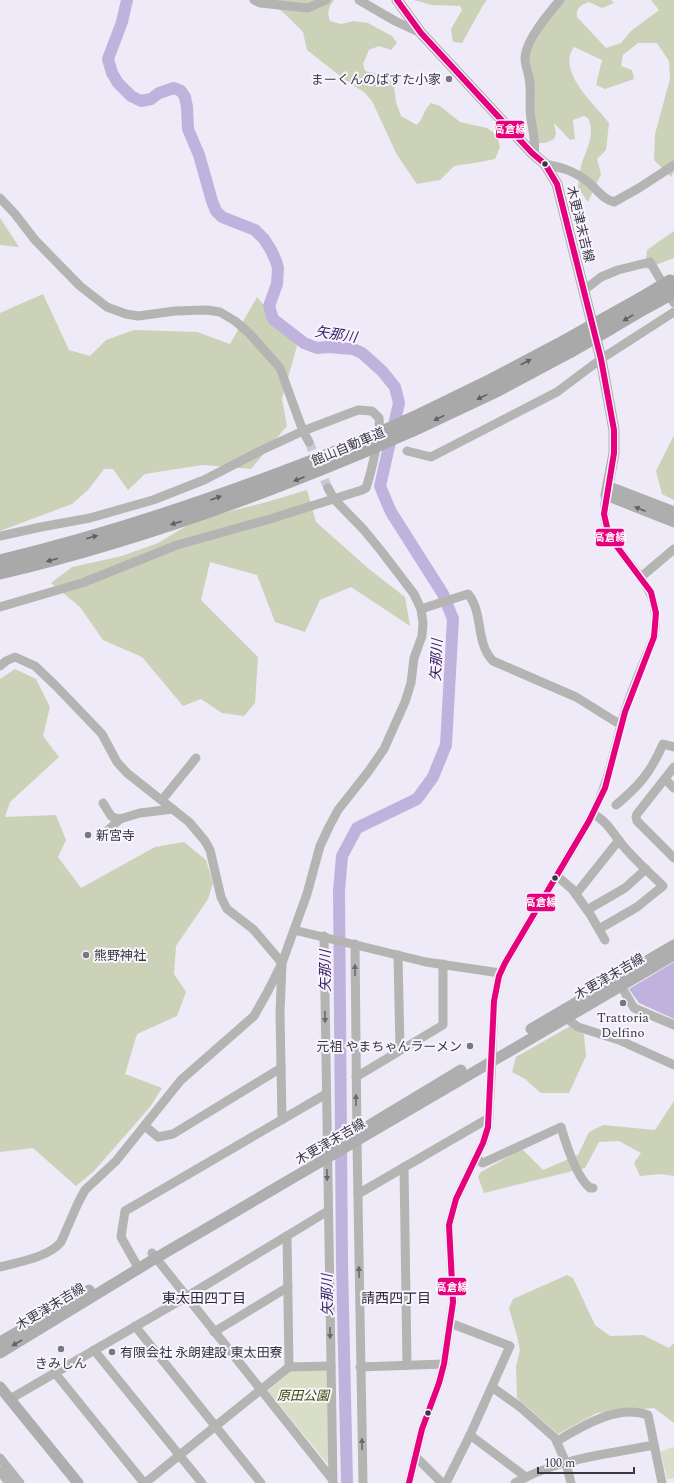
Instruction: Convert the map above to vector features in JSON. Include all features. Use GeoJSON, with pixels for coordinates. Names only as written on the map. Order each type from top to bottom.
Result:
{"type":"FeatureCollection","features":[{"type":"Feature","properties":{"kind":"highway","name":"館山自動車道"},"geometry":{"type":"LineString","coordinates":[[0,573],[94,548],[196,517],[287,484],[360,447],[413,424],[495,385],[643,304],[673,284]]}},
{"type":"Feature","properties":{"kind":"highway","name":"館山自動車道"},"geometry":{"type":"LineString","coordinates":[[0,561],[91,538],[179,510],[360,447]]}},
{"type":"Feature","properties":{"kind":"main road","name":"木更津末吉線"},"geometry":{"type":"LineString","coordinates":[[396,0],[421,33],[534,155],[545,164],[558,184],[583,291],[601,359],[614,430],[614,454],[607,491]]}},
{"type":"Feature","properties":{"kind":"main road"},"geometry":{"type":"LineString","coordinates":[[607,491],[674,512]]}},
{"type":"Feature","properties":{"kind":"main road"},"geometry":{"type":"LineString","coordinates":[[607,491],[674,522]]}},
{"type":"Feature","properties":{"kind":"main road","name":"木更津末吉線"},"geometry":{"type":"LineString","coordinates":[[0,1342],[137,1266],[327,1155],[674,945]]}},
{"type":"Feature","properties":{"kind":"main road","name":"木更津末吉線"},"geometry":{"type":"LineString","coordinates":[[492,1056],[566,1018],[674,955]]}},
{"type":"Feature","properties":{"kind":"main road","name":"木更津末吉線"},"geometry":{"type":"LineString","coordinates":[[0,1353],[137,1266]]}},
{"type":"Feature","properties":{"kind":"main road"},"geometry":{"type":"LineString","coordinates":[[0,1387],[78,1483]]}},
{"type":"Feature","properties":{"kind":"street"},"geometry":{"type":"LineString","coordinates":[[254,0],[260,3],[308,8],[326,0]]}},
{"type":"Feature","properties":{"kind":"street"},"geometry":{"type":"LineString","coordinates":[[359,0],[395,21],[421,33]]}},
{"type":"Feature","properties":{"kind":"street"},"geometry":{"type":"LineString","coordinates":[[534,155],[535,141],[529,100],[530,82],[525,63],[525,55],[531,40],[560,0]]}},
{"type":"Feature","properties":{"kind":"street"},"geometry":{"type":"LineString","coordinates":[[545,164],[569,170],[588,182],[609,201],[614,202],[639,188],[674,165]]}},
{"type":"Feature","properties":{"kind":"street"},"geometry":{"type":"LineString","coordinates":[[0,198],[15,214],[35,240],[80,286],[107,306],[126,314],[138,316],[175,311],[207,310],[220,312],[235,321],[250,333],[280,368],[303,431],[309,442]]}},
{"type":"Feature","properties":{"kind":"street"},"geometry":{"type":"LineString","coordinates":[[583,291],[601,277],[618,270],[650,262],[674,303]]}},
{"type":"Feature","properties":{"kind":"street"},"geometry":{"type":"LineString","coordinates":[[407,451],[431,457],[557,392],[601,359],[674,312]]}},
{"type":"Feature","properties":{"kind":"street"},"geometry":{"type":"LineString","coordinates":[[0,536],[90,518],[153,500],[204,480],[303,431],[358,410],[372,411],[379,418],[379,428],[366,488],[362,490],[270,519],[177,545],[82,583],[0,607]]}},
{"type":"Feature","properties":{"kind":"street"},"geometry":{"type":"LineString","coordinates":[[0,1268],[50,1252],[58,1246],[85,1190],[116,1161],[181,1080],[254,1016],[282,963],[307,894],[320,846],[329,827],[338,810],[384,749],[405,702],[411,683],[414,658],[422,636],[425,608],[364,530],[334,499],[328,488]]}},
{"type":"Feature","properties":{"kind":"street"},"geometry":{"type":"LineString","coordinates":[[409,1483],[422,1429],[439,1383],[444,1364],[452,1297],[449,1225],[460,1187],[476,1159],[485,1137],[488,1118],[494,1001],[500,973],[593,814],[605,788],[625,712],[654,637],[656,625],[654,601],[651,592],[609,536],[604,514],[607,491]]}},
{"type":"Feature","properties":{"kind":"street"},"geometry":{"type":"LineString","coordinates":[[641,577],[674,549]]}},
{"type":"Feature","properties":{"kind":"street"},"geometry":{"type":"LineString","coordinates":[[425,608],[468,594],[474,602],[485,649],[493,661],[576,697],[621,725]]}},
{"type":"Feature","properties":{"kind":"street"},"geometry":{"type":"LineString","coordinates":[[0,666],[6,661],[15,657],[35,666],[102,734],[117,762],[127,773],[189,822],[205,841],[210,850],[220,897],[227,909],[253,929],[282,963],[280,1013],[282,1120]]}},
{"type":"Feature","properties":{"kind":"street"},"geometry":{"type":"LineString","coordinates":[[616,805],[635,788],[655,763],[663,744],[674,747]]}},
{"type":"Feature","properties":{"kind":"street"},"geometry":{"type":"LineString","coordinates":[[162,800],[196,758]]}},
{"type":"Feature","properties":{"kind":"street"},"geometry":{"type":"LineString","coordinates":[[674,767],[636,817],[637,822],[674,858]]}},
{"type":"Feature","properties":{"kind":"street"},"geometry":{"type":"LineString","coordinates":[[665,779],[674,788]]}},
{"type":"Feature","properties":{"kind":"street"},"geometry":{"type":"LineString","coordinates":[[102,803],[112,816],[120,819]]}},
{"type":"Feature","properties":{"kind":"street"},"geometry":{"type":"LineString","coordinates":[[101,837],[120,819],[140,813],[173,809]]}},
{"type":"Feature","properties":{"kind":"street"},"geometry":{"type":"LineString","coordinates":[[593,814],[607,824],[625,848],[663,886],[637,907],[599,929]]}},
{"type":"Feature","properties":{"kind":"street"},"geometry":{"type":"LineString","coordinates":[[576,894],[619,840]]}},
{"type":"Feature","properties":{"kind":"street"},"geometry":{"type":"LineString","coordinates":[[587,910],[625,888],[646,869]]}},
{"type":"Feature","properties":{"kind":"street"},"geometry":{"type":"LineString","coordinates":[[557,876],[576,894],[605,940]]}},
{"type":"Feature","properties":{"kind":"street"},"geometry":{"type":"LineString","coordinates":[[294,930],[398,955],[500,973]]}},
{"type":"Feature","properties":{"kind":"street"},"geometry":{"type":"LineString","coordinates":[[326,937],[326,1094],[332,1481]]}},
{"type":"Feature","properties":{"kind":"street"},"geometry":{"type":"LineString","coordinates":[[352,943],[356,1077],[363,1483]]}},
{"type":"Feature","properties":{"kind":"street"},"geometry":{"type":"LineString","coordinates":[[398,955],[400,1050]]}},
{"type":"Feature","properties":{"kind":"street"},"geometry":{"type":"LineString","coordinates":[[356,1077],[443,1025],[443,964]]}},
{"type":"Feature","properties":{"kind":"street"},"geometry":{"type":"LineString","coordinates":[[621,986],[634,1008],[674,1025]]}},
{"type":"Feature","properties":{"kind":"street"},"geometry":{"type":"LineString","coordinates":[[566,1018],[578,1027],[619,1040],[674,1065]]}},
{"type":"Feature","properties":{"kind":"street"},"geometry":{"type":"LineString","coordinates":[[145,1126],[158,1137],[173,1134],[281,1068]]}},
{"type":"Feature","properties":{"kind":"street"},"geometry":{"type":"LineString","coordinates":[[137,1266],[121,1237],[124,1214],[126,1211],[326,1094]]}},
{"type":"Feature","properties":{"kind":"street"},"geometry":{"type":"LineString","coordinates":[[358,1194],[488,1118]]}},
{"type":"Feature","properties":{"kind":"street"},"geometry":{"type":"LineString","coordinates":[[476,1159],[483,1163],[561,1127],[570,1157],[585,1182],[590,1188],[593,1188]]}},
{"type":"Feature","properties":{"kind":"street"},"geometry":{"type":"LineString","coordinates":[[404,1167],[407,1365]]}},
{"type":"Feature","properties":{"kind":"street"},"geometry":{"type":"LineString","coordinates":[[10,1399],[186,1297],[328,1211]]}},
{"type":"Feature","properties":{"kind":"street"},"geometry":{"type":"LineString","coordinates":[[288,1236],[289,1367]]}},
{"type":"Feature","properties":{"kind":"street"},"geometry":{"type":"LineString","coordinates":[[154,1256],[332,1481]]}},
{"type":"Feature","properties":{"kind":"street"},"geometry":{"type":"LineString","coordinates":[[214,1332],[288,1287]]}},
{"type":"Feature","properties":{"kind":"street"},"geometry":{"type":"LineString","coordinates":[[446,1483],[470,1435],[510,1346],[450,1323]]}},
{"type":"Feature","properties":{"kind":"street"},"geometry":{"type":"LineString","coordinates":[[135,1326],[260,1483]]}},
{"type":"Feature","properties":{"kind":"street"},"geometry":{"type":"LineString","coordinates":[[94,1350],[202,1483]]}},
{"type":"Feature","properties":{"kind":"street"},"geometry":{"type":"LineString","coordinates":[[360,1367],[444,1364]]}},
{"type":"Feature","properties":{"kind":"street"},"geometry":{"type":"LineString","coordinates":[[55,1373],[144,1483],[180,1456],[289,1367],[331,1366]]}},
{"type":"Feature","properties":{"kind":"street"},"geometry":{"type":"LineString","coordinates":[[492,1387],[530,1416],[555,1438],[566,1463],[571,1483]]}},
{"type":"Feature","properties":{"kind":"street"},"geometry":{"type":"LineString","coordinates":[[557,1441],[589,1423],[620,1413],[639,1412],[648,1415],[662,1483]]}},
{"type":"Feature","properties":{"kind":"street"},"geometry":{"type":"LineString","coordinates":[[470,1435],[526,1477]]}},
{"type":"Feature","properties":{"kind":"street"},"geometry":{"type":"LineString","coordinates":[[515,1483],[553,1466],[654,1445]]}},
{"type":"Feature","properties":{"kind":"street"},"geometry":{"type":"LineString","coordinates":[[416,1457],[442,1483]]}},
{"type":"Feature","properties":{"kind":"street"},"geometry":{"type":"LineString","coordinates":[[0,1458],[20,1483]]}},
{"type":"Feature","properties":{"kind":"street"},"geometry":{"type":"LineString","coordinates":[[0,1471],[10,1483]]}},
{"type":"Feature","properties":{"kind":"green space"},"geometry":{"type":"Polygon","coordinates":[[[268,0],[334,0],[330,5],[329,10],[330,21],[341,24],[354,21],[368,23],[392,36],[397,43],[391,50],[379,46],[369,50],[363,64],[365,71],[385,76],[394,86],[396,102],[401,116],[417,125],[426,108],[431,103],[440,106],[460,122],[487,128],[497,135],[500,147],[495,159],[454,166],[440,180],[417,184],[397,155],[372,101],[365,93],[344,79],[307,50],[303,32],[268,0]]]}},
{"type":"Feature","properties":{"kind":"green space"},"geometry":{"type":"Polygon","coordinates":[[[414,0],[487,0],[462,43],[453,42],[451,29],[462,10],[460,6],[432,5],[414,0]]]}},
{"type":"Feature","properties":{"kind":"green space"},"geometry":{"type":"Polygon","coordinates":[[[554,0],[611,0],[614,3],[602,8],[589,2],[581,5],[577,11],[577,17],[606,48],[621,43],[631,31],[659,10],[651,0],[674,0],[674,171],[671,177],[654,160],[655,134],[670,79],[669,61],[657,43],[638,43],[623,55],[621,66],[632,70],[634,79],[605,89],[596,85],[602,60],[574,47],[570,57],[570,67],[574,77],[587,98],[609,123],[606,150],[597,159],[601,174],[588,202],[578,188],[580,169],[591,136],[588,118],[584,116],[573,120],[575,139],[570,140],[554,123],[556,133],[554,139],[545,143],[538,143],[527,104],[523,65],[548,19],[554,0]]]}},
{"type":"Feature","properties":{"kind":"green space"},"geometry":{"type":"Polygon","coordinates":[[[0,218],[19,247],[0,245],[0,218]]]}},
{"type":"Feature","properties":{"kind":"green space"},"geometry":{"type":"Polygon","coordinates":[[[674,231],[674,258],[645,269],[647,250],[674,231]]]}},
{"type":"Feature","properties":{"kind":"green space"},"geometry":{"type":"Polygon","coordinates":[[[43,294],[69,350],[90,356],[106,340],[134,330],[197,332],[230,344],[257,297],[297,346],[282,399],[287,426],[251,469],[202,465],[145,474],[128,490],[113,469],[104,469],[88,490],[72,504],[0,531],[0,313],[43,294]]]}},
{"type":"Feature","properties":{"kind":"green space"},"geometry":{"type":"Polygon","coordinates":[[[674,435],[674,500],[662,494],[656,471],[674,435]]]}},
{"type":"Feature","properties":{"kind":"green space"},"geometry":{"type":"Polygon","coordinates":[[[307,490],[316,522],[369,569],[405,597],[410,626],[351,587],[320,600],[305,632],[275,622],[257,575],[210,562],[201,600],[258,657],[255,703],[244,716],[222,713],[201,699],[183,706],[142,657],[103,640],[80,607],[51,583],[72,567],[122,556],[158,543],[198,519],[267,502],[307,490]]]}},
{"type":"Feature","properties":{"kind":"green space"},"geometry":{"type":"Polygon","coordinates":[[[15,669],[36,679],[50,707],[43,736],[59,757],[10,802],[5,817],[56,815],[66,840],[58,857],[81,888],[155,847],[184,842],[206,860],[213,883],[208,899],[176,946],[174,974],[186,992],[177,1016],[137,1034],[125,1074],[162,1088],[150,1107],[94,1171],[76,1186],[33,1148],[0,1152],[0,679],[15,669]]]}},
{"type":"Feature","properties":{"kind":"green space"},"geometry":{"type":"Polygon","coordinates":[[[574,1024],[584,1035],[586,1056],[569,1093],[541,1093],[525,1079],[512,1072],[516,1057],[574,1024]]]}},
{"type":"Feature","properties":{"kind":"green space"},"geometry":{"type":"Polygon","coordinates":[[[674,1101],[674,1176],[661,1174],[640,1176],[634,1163],[641,1153],[619,1141],[599,1142],[585,1168],[484,1193],[478,1177],[481,1172],[522,1149],[543,1170],[578,1155],[589,1132],[603,1125],[655,1130],[674,1101]]]}},
{"type":"Feature","properties":{"kind":"green space"},"geometry":{"type":"Polygon","coordinates":[[[567,1275],[573,1278],[595,1325],[610,1336],[643,1335],[669,1348],[674,1343],[674,1423],[654,1408],[597,1413],[558,1434],[517,1398],[516,1366],[520,1350],[509,1308],[513,1299],[567,1275]]]}},
{"type":"Feature","properties":{"kind":"green space","name":"原田公園"},"geometry":{"type":"Polygon","coordinates":[[[327,1368],[329,1463],[327,1463],[268,1391],[291,1370],[327,1368]]]}},
{"type":"Feature","properties":{"kind":"green space"},"geometry":{"type":"Polygon","coordinates":[[[674,1447],[674,1478],[667,1479],[661,1452],[674,1447]]]}},
{"type":"Feature","properties":{"kind":"shaded area"},"geometry":{"type":"Polygon","coordinates":[[[674,962],[674,1019],[639,1003],[629,989],[674,962]]]}},
{"type":"Feature","properties":{"kind":"waterway","name":"矢那川"},"geometry":{"type":"LineString","coordinates":[[127,0],[122,22],[108,59],[112,73],[118,83],[131,96],[141,101],[151,99],[159,93],[174,88],[181,91],[185,97],[188,129],[199,155],[216,211],[222,217],[255,230],[264,239],[276,261],[278,268],[277,284],[269,306],[273,319],[304,343],[317,348],[328,347],[353,349],[362,353],[382,371],[395,387],[399,403],[380,486],[391,512],[443,594],[453,619],[446,745],[433,777],[417,799],[357,828],[342,856],[339,891],[342,1264],[347,1483]]}},
{"type":"Feature","properties":{"kind":"tunnel"},"geometry":{"type":"LineString","coordinates":[[309,442],[328,488]]}},
{"type":"Feature","properties":{"kind":"transit line","name":"高倉線"},"geometry":{"type":"LineString","coordinates":[[397,0],[421,33],[532,153],[545,164],[557,184],[601,359],[614,430],[614,453],[604,514],[609,536],[651,592],[656,613],[654,637],[625,712],[605,788],[589,821],[505,963],[499,976],[494,1001],[488,1127],[483,1143],[456,1199],[449,1225],[453,1302],[444,1364],[439,1383],[422,1429],[409,1483]]}},
{"type":"Feature","properties":{"kind":"place","name":"まーくんのぱすた小家"},"geometry":{"type":"Point","coordinates":[449,79]}},
{"type":"Feature","properties":{"kind":"place","name":"新宮寺"},"geometry":{"type":"Point","coordinates":[88,835]}},
{"type":"Feature","properties":{"kind":"place","name":"熊野神社"},"geometry":{"type":"Point","coordinates":[86,955]}},
{"type":"Feature","properties":{"kind":"place","name":"Trattoria Delfino"},"geometry":{"type":"Point","coordinates":[623,1003]}},
{"type":"Feature","properties":{"kind":"place","name":"元祖 やまちゃんラーメン"},"geometry":{"type":"Point","coordinates":[470,1046]}},
{"type":"Feature","properties":{"kind":"place","name":"きみしん"},"geometry":{"type":"Point","coordinates":[61,1349]}},
{"type":"Feature","properties":{"kind":"place","name":"有限会社 永朗建設 東太田寮"},"geometry":{"type":"Point","coordinates":[112,1352]}},
{"type":"Feature","properties":{"kind":"district","name":"東太田四丁目"},"geometry":{"type":"Point","coordinates":[204,1298]}},
{"type":"Feature","properties":{"kind":"district","name":"請西四丁目"},"geometry":{"type":"Point","coordinates":[396,1298]}}]}
